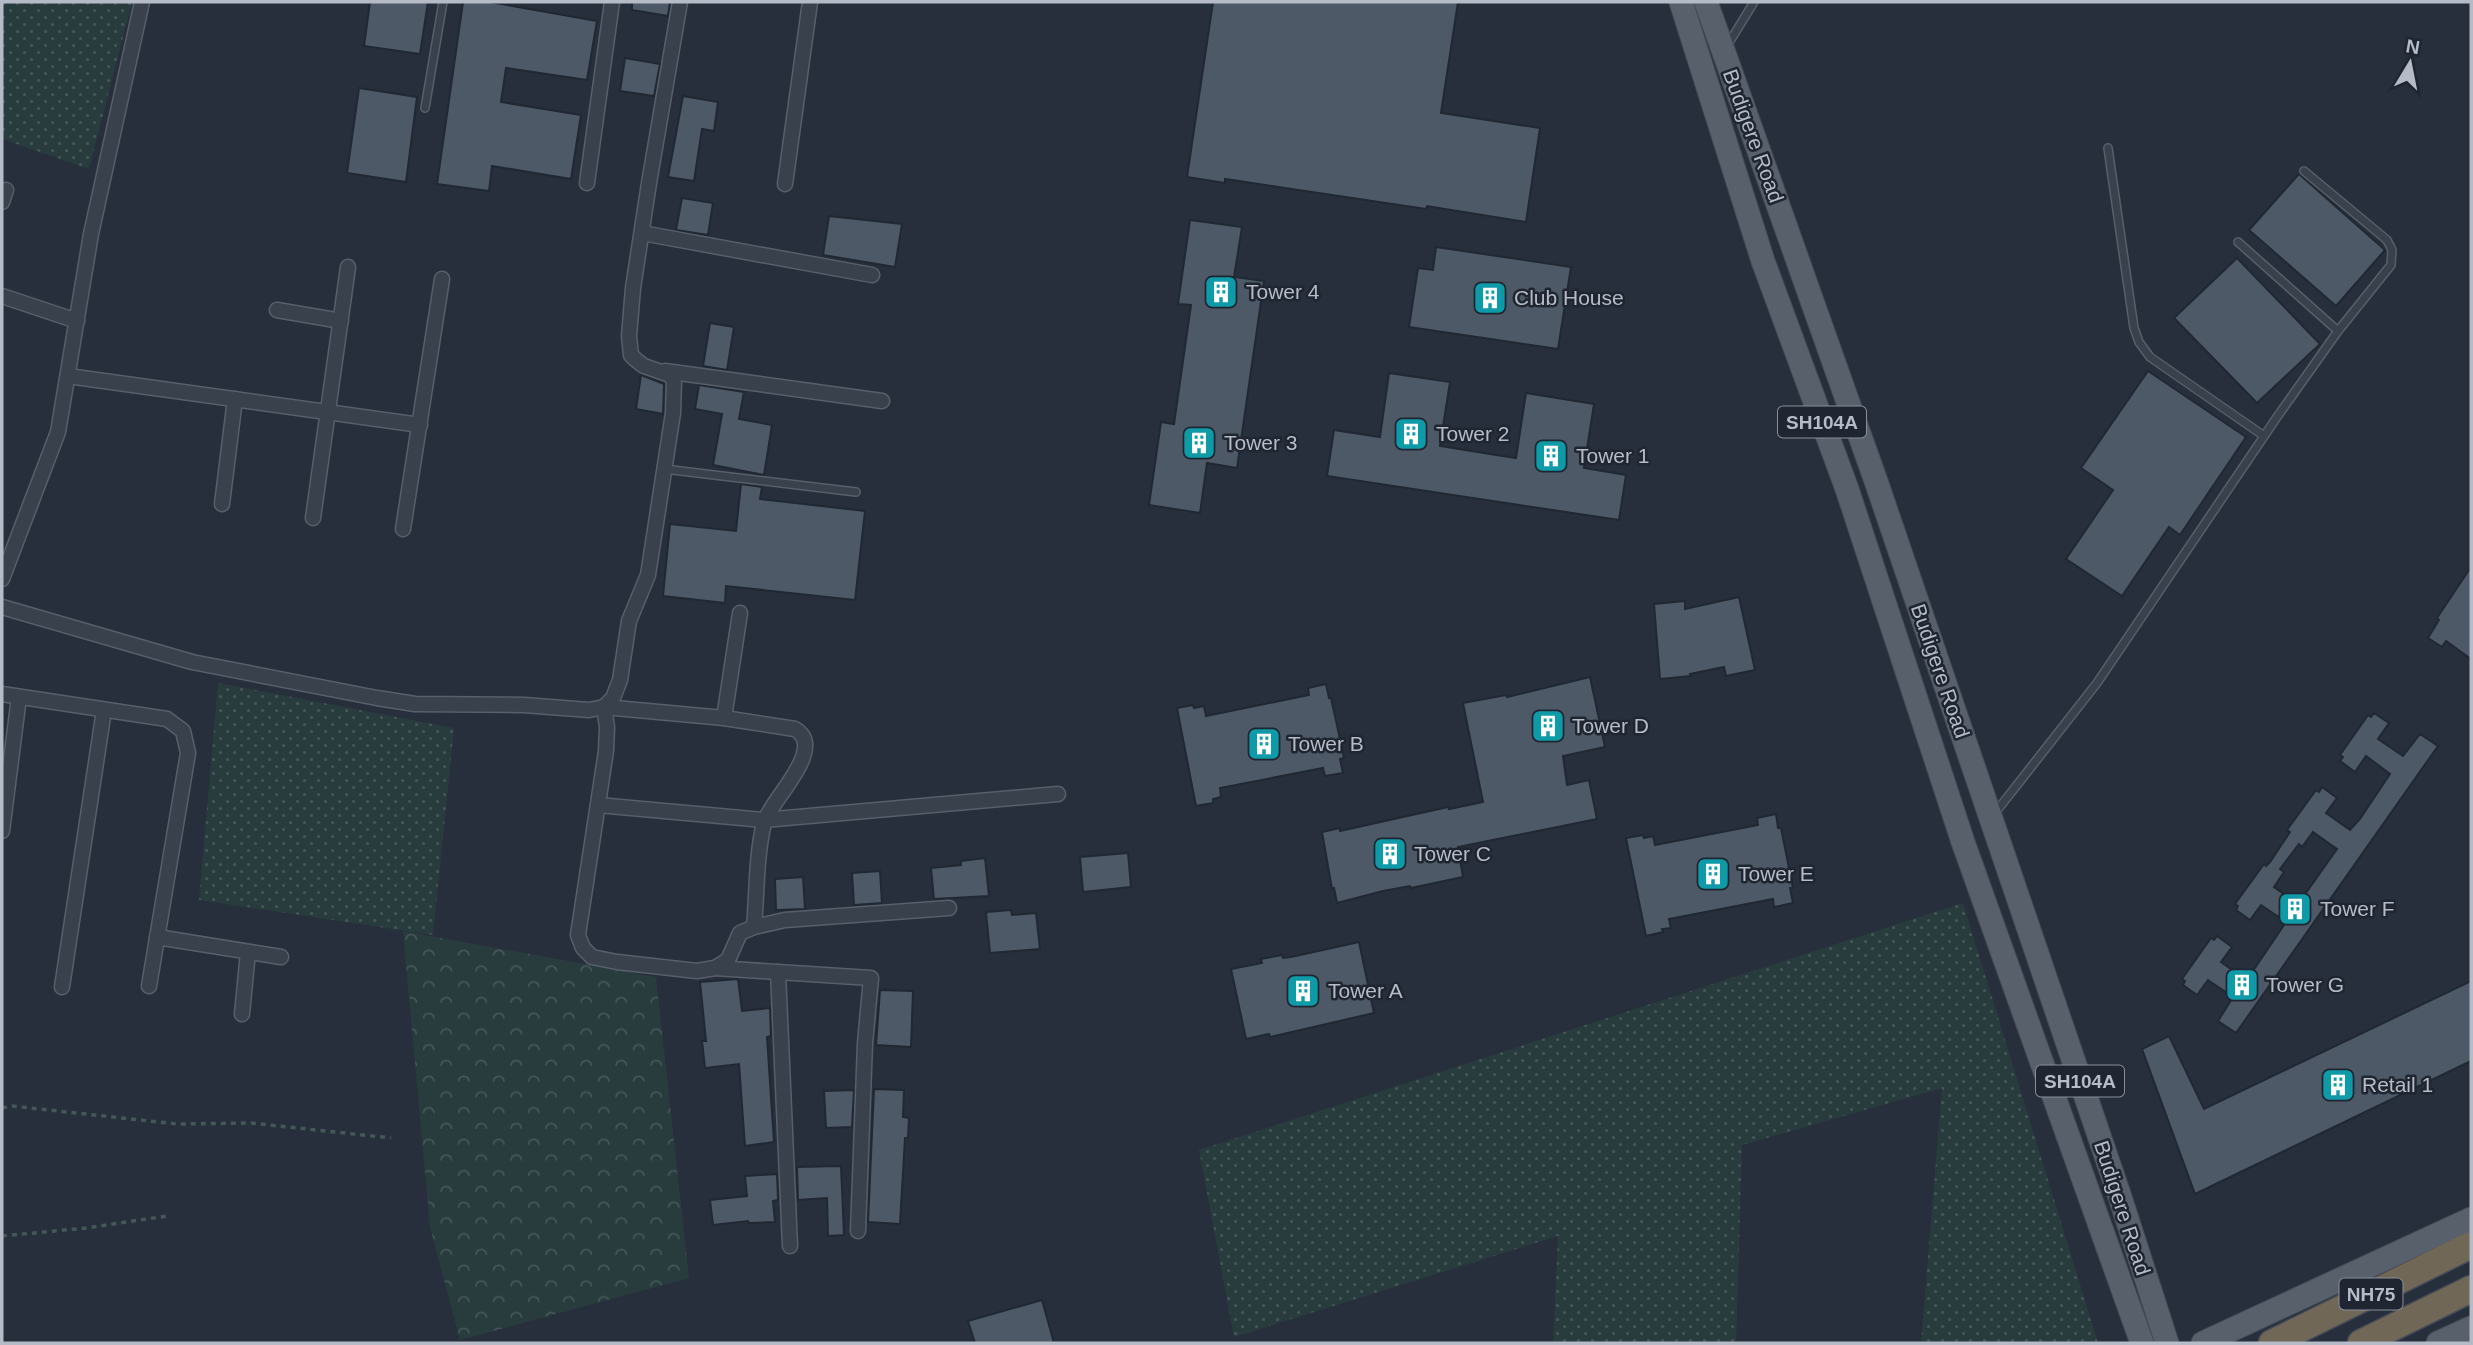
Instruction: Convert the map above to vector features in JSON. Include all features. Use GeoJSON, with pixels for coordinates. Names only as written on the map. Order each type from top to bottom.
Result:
{"type":"FeatureCollection","features":[{"type":"Feature","properties":{"kind":"highway","name":"NH75"},"geometry":{"type":"LineString","coordinates":[[2272,1343],[2471,1245]]}},
{"type":"Feature","properties":{"kind":"highway","name":"NH75"},"geometry":{"type":"LineString","coordinates":[[2361,1343],[2471,1289]]}},
{"type":"Feature","properties":{"kind":"main road","name":"Budigere Road"},"geometry":{"type":"LineString","coordinates":[[1681,2],[1765,268],[1847,489],[1963,842],[2141,1343]]}},
{"type":"Feature","properties":{"kind":"main road","name":"Budigere Road"},"geometry":{"type":"LineString","coordinates":[[1706,2],[1877,484],[2167,1343]]}},
{"type":"Feature","properties":{"kind":"main road"},"geometry":{"type":"LineString","coordinates":[[2203,1343],[2471,1219]]}},
{"type":"Feature","properties":{"kind":"main road"},"geometry":{"type":"LineString","coordinates":[[2438,1343],[2471,1328]]}},
{"type":"Feature","properties":{"kind":"street"},"geometry":{"type":"LineString","coordinates":[[2,579],[58,432],[91,234],[142,2]]}},
{"type":"Feature","properties":{"kind":"street"},"geometry":{"type":"LineString","coordinates":[[587,183],[612,2]]}},
{"type":"Feature","properties":{"kind":"street"},"geometry":{"type":"LineString","coordinates":[[680,2],[633,288],[629,348],[631,355],[644,366],[670,375],[676,387],[648,575],[629,621],[621,680],[613,698],[604,707],[606,751],[578,935],[583,948],[592,957],[617,962],[697,971],[715,968],[871,978],[865,1042],[858,1231]]}},
{"type":"Feature","properties":{"kind":"street"},"geometry":{"type":"LineString","coordinates":[[785,184],[810,2]]}},
{"type":"Feature","properties":{"kind":"street"},"geometry":{"type":"LineString","coordinates":[[642,233],[872,275]]}},
{"type":"Feature","properties":{"kind":"street"},"geometry":{"type":"LineString","coordinates":[[313,518],[348,267]]}},
{"type":"Feature","properties":{"kind":"street"},"geometry":{"type":"LineString","coordinates":[[403,529],[442,279]]}},
{"type":"Feature","properties":{"kind":"street"},"geometry":{"type":"LineString","coordinates":[[2,296],[77,321]]}},
{"type":"Feature","properties":{"kind":"street"},"geometry":{"type":"LineString","coordinates":[[277,310],[341,321]]}},
{"type":"Feature","properties":{"kind":"street"},"geometry":{"type":"LineString","coordinates":[[656,370],[882,401]]}},
{"type":"Feature","properties":{"kind":"street"},"geometry":{"type":"LineString","coordinates":[[68,376],[420,425]]}},
{"type":"Feature","properties":{"kind":"street"},"geometry":{"type":"LineString","coordinates":[[222,504],[235,399]]}},
{"type":"Feature","properties":{"kind":"street"},"geometry":{"type":"LineString","coordinates":[[2,607],[191,662],[415,704],[524,705],[589,710],[604,707],[724,718],[795,729],[804,734],[806,740],[798,769],[764,820],[754,927]]}},
{"type":"Feature","properties":{"kind":"street"},"geometry":{"type":"LineString","coordinates":[[724,718],[740,613]]}},
{"type":"Feature","properties":{"kind":"street"},"geometry":{"type":"LineString","coordinates":[[2,694],[167,719],[183,731],[188,753],[149,986]]}},
{"type":"Feature","properties":{"kind":"street"},"geometry":{"type":"LineString","coordinates":[[2,831],[19,696]]}},
{"type":"Feature","properties":{"kind":"street"},"geometry":{"type":"LineString","coordinates":[[62,987],[104,710]]}},
{"type":"Feature","properties":{"kind":"street"},"geometry":{"type":"LineString","coordinates":[[598,805],[764,820],[1058,793]]}},
{"type":"Feature","properties":{"kind":"street"},"geometry":{"type":"LineString","coordinates":[[715,968],[728,960],[740,933],[754,927],[785,920],[949,908]]}},
{"type":"Feature","properties":{"kind":"street"},"geometry":{"type":"LineString","coordinates":[[157,937],[281,957]]}},
{"type":"Feature","properties":{"kind":"street"},"geometry":{"type":"LineString","coordinates":[[242,1014],[248,952]]}},
{"type":"Feature","properties":{"kind":"street"},"geometry":{"type":"LineString","coordinates":[[778,972],[790,1246]]}},
{"type":"Feature","properties":{"kind":"lane"},"geometry":{"type":"LineString","coordinates":[[425,108],[443,2]]}},
{"type":"Feature","properties":{"kind":"lane"},"geometry":{"type":"LineString","coordinates":[[1723,52],[1754,2]]}},
{"type":"Feature","properties":{"kind":"lane"},"geometry":{"type":"LineString","coordinates":[[2108,148],[2134,328],[2139,342],[2150,357],[2264,436]]}},
{"type":"Feature","properties":{"kind":"lane"},"geometry":{"type":"LineString","coordinates":[[1990,820],[2097,683],[2264,436],[2338,331],[2391,265],[2392,250],[2387,240],[2304,171]]}},
{"type":"Feature","properties":{"kind":"lane"},"geometry":{"type":"LineString","coordinates":[[2238,242],[2338,331]]}},
{"type":"Feature","properties":{"kind":"lane"},"geometry":{"type":"LineString","coordinates":[[664,469],[856,492]]}},
{"type":"Feature","properties":{"kind":"path"},"geometry":{"type":"LineString","coordinates":[[2,1108],[12,1106],[177,1124],[251,1123],[391,1138]]}},
{"type":"Feature","properties":{"kind":"path"},"geometry":{"type":"LineString","coordinates":[[2,1236],[86,1228],[167,1216]]}},
{"type":"Feature","properties":{"kind":"green space"},"geometry":{"type":"Polygon","coordinates":[[[2,2],[132,2],[89,169],[2,139],[2,2]]]}},
{"type":"Feature","properties":{"kind":"green space"},"geometry":{"type":"Polygon","coordinates":[[[218,683],[454,728],[433,935],[199,900],[218,683]]]}},
{"type":"Feature","properties":{"kind":"green space"},"geometry":{"type":"Polygon","coordinates":[[[1963,903],[2098,1343],[1921,1343],[1942,1088],[1742,1145],[1736,1343],[1553,1343],[1558,1236],[1234,1337],[1199,1150],[1963,903]]]}},
{"type":"Feature","properties":{"kind":"green space"},"geometry":{"type":"Polygon","coordinates":[[[403,931],[656,977],[689,1278],[460,1340],[430,1227],[403,931]]]}},
{"type":"Feature","properties":{"kind":"building"},"geometry":{"type":"Polygon","coordinates":[[[370,2],[428,2],[420,54],[364,46],[370,2]]]}},
{"type":"Feature","properties":{"kind":"building"},"geometry":{"type":"Polygon","coordinates":[[[463,2],[490,2],[597,21],[587,80],[506,68],[501,102],[581,115],[571,179],[492,166],[489,191],[437,184],[463,2]]]}},
{"type":"Feature","properties":{"kind":"building"},"geometry":{"type":"Polygon","coordinates":[[[632,2],[670,2],[668,16],[632,10],[632,2]]]}},
{"type":"Feature","properties":{"kind":"building"},"geometry":{"type":"Polygon","coordinates":[[[1213,2],[1458,2],[1441,113],[1540,128],[1526,222],[1225,179],[1225,183],[1187,177],[1213,2]]]}},
{"type":"Feature","properties":{"kind":"building"},"geometry":{"type":"Polygon","coordinates":[[[625,58],[660,64],[654,96],[620,91],[625,58]]]}},
{"type":"Feature","properties":{"kind":"building"},"geometry":{"type":"Polygon","coordinates":[[[359,88],[417,97],[406,182],[347,173],[359,88]]]}},
{"type":"Feature","properties":{"kind":"building"},"geometry":{"type":"Polygon","coordinates":[[[683,96],[718,102],[714,131],[702,129],[694,181],[668,177],[683,96]]]}},
{"type":"Feature","properties":{"kind":"building"},"geometry":{"type":"Polygon","coordinates":[[[2299,174],[2385,250],[2336,306],[2249,230],[2299,174]]]}},
{"type":"Feature","properties":{"kind":"building"},"geometry":{"type":"Polygon","coordinates":[[[682,198],[713,203],[708,235],[676,230],[682,198]]]}},
{"type":"Feature","properties":{"kind":"building"},"geometry":{"type":"Polygon","coordinates":[[[829,216],[902,224],[895,267],[823,255],[829,216]]]}},
{"type":"Feature","properties":{"kind":"building"},"geometry":{"type":"Polygon","coordinates":[[[1190,220],[1242,227],[1234,277],[1264,281],[1237,468],[1207,463],[1200,513],[1149,505],[1161,422],[1174,424],[1191,305],[1178,304],[1190,220]]]}},
{"type":"Feature","properties":{"kind":"building","name":"Club House"},"geometry":{"type":"Polygon","coordinates":[[[1436,247],[1571,267],[1558,349],[1409,327],[1418,268],[1433,270],[1436,247]]]}},
{"type":"Feature","properties":{"kind":"building"},"geometry":{"type":"Polygon","coordinates":[[[2237,258],[2320,344],[2257,403],[2174,318],[2237,258]]]}},
{"type":"Feature","properties":{"kind":"building"},"geometry":{"type":"Polygon","coordinates":[[[710,323],[734,327],[727,370],[703,366],[710,323]]]}},
{"type":"Feature","properties":{"kind":"building"},"geometry":{"type":"Polygon","coordinates":[[[2148,371],[2246,437],[2180,535],[2169,527],[2122,596],[2066,559],[2113,490],[2081,468],[2148,371]]]}},
{"type":"Feature","properties":{"kind":"building"},"geometry":{"type":"Polygon","coordinates":[[[1389,373],[1450,382],[1440,446],[1516,458],[1526,393],[1594,404],[1584,468],[1626,475],[1619,520],[1327,476],[1334,430],[1380,437],[1389,373]]]}},
{"type":"Feature","properties":{"kind":"building"},"geometry":{"type":"Polygon","coordinates":[[[641,375],[664,384],[663,414],[636,409],[641,375]]]}},
{"type":"Feature","properties":{"kind":"building"},"geometry":{"type":"Polygon","coordinates":[[[699,385],[744,392],[739,419],[772,425],[764,475],[713,465],[722,414],[695,409],[699,385]]]}},
{"type":"Feature","properties":{"kind":"building"},"geometry":{"type":"Polygon","coordinates":[[[741,484],[762,487],[760,499],[865,511],[855,600],[726,586],[725,603],[663,596],[670,524],[736,531],[741,484]]]}},
{"type":"Feature","properties":{"kind":"building"},"geometry":{"type":"Polygon","coordinates":[[[2471,567],[2471,659],[2446,641],[2442,647],[2428,638],[2439,620],[2437,618],[2471,567]]]}},
{"type":"Feature","properties":{"kind":"building"},"geometry":{"type":"Polygon","coordinates":[[[1739,597],[1755,670],[1726,676],[1724,667],[1690,674],[1691,676],[1660,679],[1654,604],[1685,601],[1685,609],[1739,597]]]}},
{"type":"Feature","properties":{"kind":"building"},"geometry":{"type":"Polygon","coordinates":[[[1590,677],[1605,747],[1563,756],[1567,785],[1589,780],[1597,819],[1458,847],[1463,877],[1383,891],[1337,903],[1322,832],[1340,828],[1340,831],[1483,802],[1463,703],[1506,695],[1507,697],[1590,677]]]}},
{"type":"Feature","properties":{"kind":"building","name":"Tower B"},"geometry":{"type":"Polygon","coordinates":[[[1326,684],[1344,758],[1340,759],[1343,773],[1325,776],[1323,768],[1220,788],[1221,797],[1213,799],[1213,803],[1196,806],[1177,708],[1204,706],[1206,716],[1309,695],[1308,688],[1326,684]]]}},
{"type":"Feature","properties":{"kind":"building"},"geometry":{"type":"Polygon","coordinates":[[[2374,713],[2389,723],[2378,739],[2403,756],[2420,734],[2438,746],[2236,1033],[2218,1021],[2233,997],[2208,980],[2197,995],[2183,985],[2185,981],[2182,979],[2211,938],[2214,940],[2217,936],[2232,947],[2221,962],[2245,979],[2255,968],[2286,922],[2261,905],[2250,920],[2236,910],[2238,906],[2235,904],[2264,864],[2266,866],[2270,862],[2290,832],[2287,830],[2316,790],[2319,792],[2322,787],[2337,798],[2326,813],[2350,830],[2360,819],[2390,774],[2366,756],[2355,772],[2340,761],[2343,757],[2340,755],[2368,715],[2371,717],[2374,713]],[[2313,832],[2302,847],[2299,844],[2280,869],[2284,872],[2274,887],[2298,904],[2337,849],[2313,832]]]}},
{"type":"Feature","properties":{"kind":"building","name":"Tower E"},"geometry":{"type":"Polygon","coordinates":[[[1776,814],[1793,888],[1790,888],[1793,903],[1774,907],[1773,899],[1669,919],[1671,928],[1646,936],[1626,838],[1653,836],[1655,845],[1758,825],[1757,818],[1776,814]]]}},
{"type":"Feature","properties":{"kind":"building"},"geometry":{"type":"Polygon","coordinates":[[[1128,853],[1131,887],[1083,892],[1080,857],[1128,853]]]}},
{"type":"Feature","properties":{"kind":"building"},"geometry":{"type":"Polygon","coordinates":[[[985,858],[989,896],[934,899],[931,868],[961,865],[961,861],[985,858]]]}},
{"type":"Feature","properties":{"kind":"building"},"geometry":{"type":"Polygon","coordinates":[[[880,871],[882,903],[854,905],[852,873],[880,871]]]}},
{"type":"Feature","properties":{"kind":"building"},"geometry":{"type":"Polygon","coordinates":[[[803,877],[805,909],[776,910],[775,879],[803,877]]]}},
{"type":"Feature","properties":{"kind":"building"},"geometry":{"type":"Polygon","coordinates":[[[1011,910],[1012,915],[1036,913],[1040,949],[990,953],[986,912],[1011,910]]]}},
{"type":"Feature","properties":{"kind":"building","name":"Tower A"},"geometry":{"type":"Polygon","coordinates":[[[1359,942],[1374,1013],[1270,1037],[1269,1034],[1246,1039],[1231,969],[1262,963],[1261,959],[1282,955],[1283,958],[1291,957],[1359,942]]]}},
{"type":"Feature","properties":{"kind":"building"},"geometry":{"type":"Polygon","coordinates":[[[738,979],[742,1011],[770,1008],[771,1036],[767,1037],[774,1142],[745,1146],[739,1064],[705,1068],[702,1041],[706,1041],[700,982],[738,979]]]}},
{"type":"Feature","properties":{"kind":"building","name":"Retail 1"},"geometry":{"type":"Polygon","coordinates":[[[2471,981],[2471,1061],[2195,1194],[2142,1049],[2169,1036],[2204,1109],[2471,981]]]}},
{"type":"Feature","properties":{"kind":"building"},"geometry":{"type":"Polygon","coordinates":[[[880,990],[913,991],[911,1047],[876,1045],[880,990]]]}},
{"type":"Feature","properties":{"kind":"building"},"geometry":{"type":"Polygon","coordinates":[[[874,1089],[904,1090],[903,1117],[909,1118],[908,1138],[905,1138],[900,1224],[868,1222],[874,1089]]]}},
{"type":"Feature","properties":{"kind":"building"},"geometry":{"type":"Polygon","coordinates":[[[854,1090],[852,1127],[826,1128],[824,1091],[854,1090]]]}},
{"type":"Feature","properties":{"kind":"building"},"geometry":{"type":"Polygon","coordinates":[[[841,1166],[844,1235],[828,1236],[827,1198],[798,1200],[797,1167],[841,1166]]]}},
{"type":"Feature","properties":{"kind":"building"},"geometry":{"type":"Polygon","coordinates":[[[777,1174],[778,1200],[773,1201],[775,1222],[748,1221],[713,1225],[710,1200],[747,1196],[745,1176],[777,1174]]]}},
{"type":"Feature","properties":{"kind":"building"},"geometry":{"type":"Polygon","coordinates":[[[1042,1300],[1054,1343],[975,1343],[968,1321],[1042,1300]]]}},
{"type":"Feature","properties":{"kind":"place","name":"Tower 4"},"geometry":{"type":"Point","coordinates":[1221,292]}},
{"type":"Feature","properties":{"kind":"place","name":"Club House"},"geometry":{"type":"Point","coordinates":[1490,298]}},
{"type":"Feature","properties":{"kind":"place","name":"Tower 2"},"geometry":{"type":"Point","coordinates":[1411,434]}},
{"type":"Feature","properties":{"kind":"place","name":"Tower 3"},"geometry":{"type":"Point","coordinates":[1199,443]}},
{"type":"Feature","properties":{"kind":"place","name":"Tower 1"},"geometry":{"type":"Point","coordinates":[1551,456]}},
{"type":"Feature","properties":{"kind":"place","name":"Tower D"},"geometry":{"type":"Point","coordinates":[1548,726]}},
{"type":"Feature","properties":{"kind":"place","name":"Tower B"},"geometry":{"type":"Point","coordinates":[1264,744]}},
{"type":"Feature","properties":{"kind":"place","name":"Tower C"},"geometry":{"type":"Point","coordinates":[1390,854]}},
{"type":"Feature","properties":{"kind":"place","name":"Tower E"},"geometry":{"type":"Point","coordinates":[1713,874]}},
{"type":"Feature","properties":{"kind":"place","name":"Tower F"},"geometry":{"type":"Point","coordinates":[2295,909]}},
{"type":"Feature","properties":{"kind":"place","name":"Tower G"},"geometry":{"type":"Point","coordinates":[2242,985]}},
{"type":"Feature","properties":{"kind":"place","name":"Tower A"},"geometry":{"type":"Point","coordinates":[1303,991]}},
{"type":"Feature","properties":{"kind":"place","name":"Retail 1"},"geometry":{"type":"Point","coordinates":[2338,1085]}}]}
